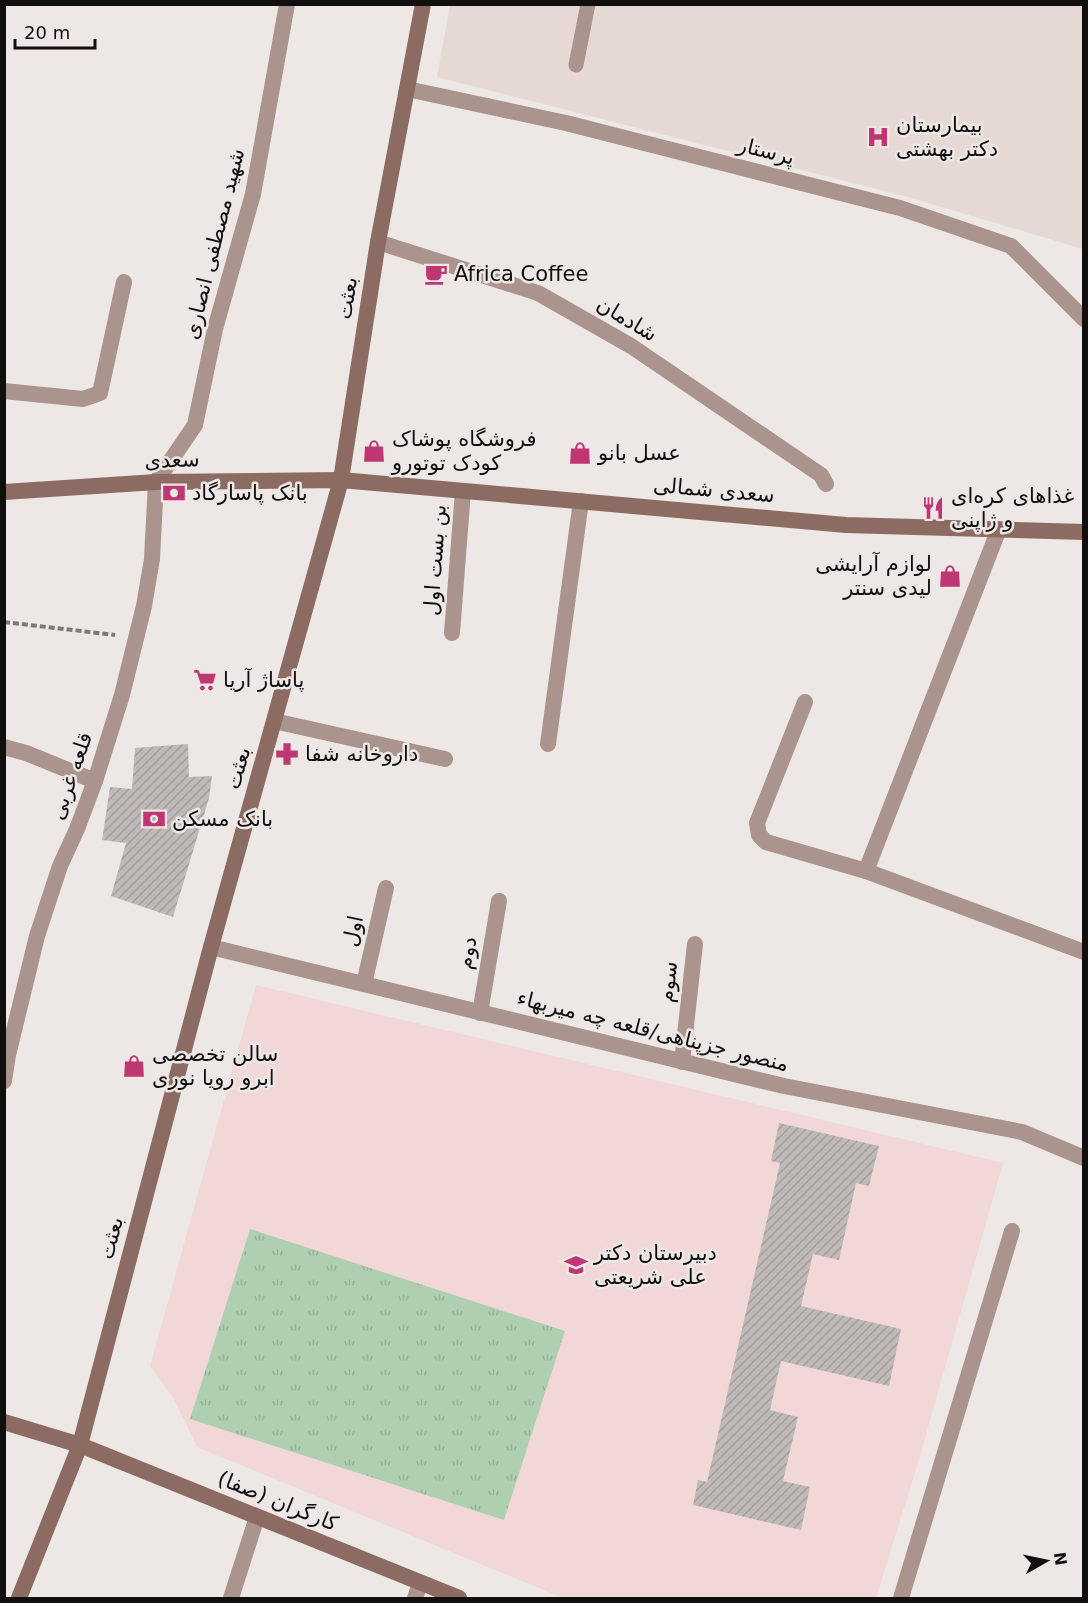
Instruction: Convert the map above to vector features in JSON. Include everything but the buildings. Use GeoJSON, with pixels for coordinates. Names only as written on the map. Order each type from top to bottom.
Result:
{"type":"FeatureCollection","features":[{"type":"Feature","properties":{"kind":"main road","name":"بعثت"},"geometry":{"type":"LineString","coordinates":[[19,1599],[80,1445],[211,947],[341,480],[378,242],[423,4]]}},
{"type":"Feature","properties":{"kind":"main road","name":"سعدی"},"geometry":{"type":"LineString","coordinates":[[4,492],[156,482],[341,480]]}},
{"type":"Feature","properties":{"kind":"main road","name":"سعدی شمالی"},"geometry":{"type":"LineString","coordinates":[[341,480],[846,525],[1083,532]]}},
{"type":"Feature","properties":{"kind":"main road","name":"کارگران (صفا)"},"geometry":{"type":"LineString","coordinates":[[4,1422],[80,1445],[257,1517],[418,1591],[459,1599]]}},
{"type":"Feature","properties":{"kind":"street","name":"شهید مصطفی انصاری"},"geometry":{"type":"LineString","coordinates":[[156,482],[195,425],[215,329],[253,195],[287,4]]}},
{"type":"Feature","properties":{"kind":"street","name":"پرستار"},"geometry":{"type":"LineString","coordinates":[[407,89],[566,123],[900,208],[1011,246],[1083,319]]}},
{"type":"Feature","properties":{"kind":"street","name":"شادمان"},"geometry":{"type":"LineString","coordinates":[[378,242],[538,293],[631,346],[821,475],[826,484]]}},
{"type":"Feature","properties":{"kind":"street"},"geometry":{"type":"LineString","coordinates":[[4,391],[83,399],[100,393],[124,282]]}},
{"type":"Feature","properties":{"kind":"street","name":"قلعه غربی"},"geometry":{"type":"LineString","coordinates":[[4,1080],[37,936],[60,866],[95,781],[122,695],[144,606],[152,559],[156,482]]}},
{"type":"Feature","properties":{"kind":"street","name":"بن بست اول"},"geometry":{"type":"LineString","coordinates":[[452,633],[463,491]]}},
{"type":"Feature","properties":{"kind":"street"},"geometry":{"type":"LineString","coordinates":[[548,744],[581,501]]}},
{"type":"Feature","properties":{"kind":"street"},"geometry":{"type":"LineString","coordinates":[[866,871],[999,529]]}},
{"type":"Feature","properties":{"kind":"street"},"geometry":{"type":"LineString","coordinates":[[805,702],[757,823],[759,835],[766,842],[866,871],[1083,952]]}},
{"type":"Feature","properties":{"kind":"street"},"geometry":{"type":"LineString","coordinates":[[274,721],[446,759]]}},
{"type":"Feature","properties":{"kind":"street"},"geometry":{"type":"LineString","coordinates":[[4,747],[26,753],[95,781]]}},
{"type":"Feature","properties":{"kind":"street","name":"اول"},"geometry":{"type":"LineString","coordinates":[[364,984],[386,888]]}},
{"type":"Feature","properties":{"kind":"street","name":"دوم"},"geometry":{"type":"LineString","coordinates":[[480,1012],[499,901]]}},
{"type":"Feature","properties":{"kind":"street","name":"سوم"},"geometry":{"type":"LineString","coordinates":[[682,1062],[695,944]]}},
{"type":"Feature","properties":{"kind":"street","name":"منصور جزپناهی/قلعه چه میربهاء"},"geometry":{"type":"LineString","coordinates":[[211,947],[784,1086],[1022,1132],[1083,1158]]}},
{"type":"Feature","properties":{"kind":"street"},"geometry":{"type":"LineString","coordinates":[[901,1599],[1012,1231]]}},
{"type":"Feature","properties":{"kind":"street"},"geometry":{"type":"LineString","coordinates":[[231,1599],[257,1517]]}},
{"type":"Feature","properties":{"kind":"lane"},"geometry":{"type":"LineString","coordinates":[[576,65],[588,4]]}},
{"type":"Feature","properties":{"kind":"path"},"geometry":{"type":"LineString","coordinates":[[4,622],[136,638]]}},
{"type":"Feature","properties":{"kind":"shaded area","name":"بیمارستان دکتر بهشتی"},"geometry":{"type":"Polygon","coordinates":[[[450,5],[1083,5],[1083,249],[908,197],[437,77],[450,5]]]}},
{"type":"Feature","properties":{"kind":"shaded area","name":"دبیرستان دکتر علی شریعتی"},"geometry":{"type":"Polygon","coordinates":[[[256,985],[1003,1163],[918,1463],[876,1598],[563,1598],[197,1447],[174,1399],[150,1366],[256,985]]]}},
{"type":"Feature","properties":{"kind":"green space"},"geometry":{"type":"Polygon","coordinates":[[[250,1229],[565,1331],[504,1520],[190,1419],[250,1229]]]}},
{"type":"Feature","properties":{"kind":"place","name":"بیمارستان دکتر بهشتی"},"geometry":{"type":"Point","coordinates":[878,137]}},
{"type":"Feature","properties":{"kind":"place","name":"Africa Coffee"},"geometry":{"type":"Point","coordinates":[436,274]}},
{"type":"Feature","properties":{"kind":"place","name":"فروشگاه پوشاک کودک توتورو"},"geometry":{"type":"Point","coordinates":[374,451]}},
{"type":"Feature","properties":{"kind":"place","name":"عسل بانو"},"geometry":{"type":"Point","coordinates":[580,453]}},
{"type":"Feature","properties":{"kind":"place","name":"بانک پاسارگاد"},"geometry":{"type":"Point","coordinates":[174,493]}},
{"type":"Feature","properties":{"kind":"place","name":"غذاهای کره‌ای و ژاپنی"},"geometry":{"type":"Point","coordinates":[933,508]}},
{"type":"Feature","properties":{"kind":"place","name":"لوازم آرایشی لیدی سنتر"},"geometry":{"type":"Point","coordinates":[950,576]}},
{"type":"Feature","properties":{"kind":"place","name":"پاساژ آریا"},"geometry":{"type":"Point","coordinates":[205,680]}},
{"type":"Feature","properties":{"kind":"place","name":"داروخانه شفا"},"geometry":{"type":"Point","coordinates":[287,754]}},
{"type":"Feature","properties":{"kind":"place","name":"بانک مسکن"},"geometry":{"type":"Point","coordinates":[154,819]}},
{"type":"Feature","properties":{"kind":"place","name":"سالن تخصصی ابرو رویا نوری"},"geometry":{"type":"Point","coordinates":[134,1066]}},
{"type":"Feature","properties":{"kind":"place","name":"دبیرستان دکتر علی شریعتی"},"geometry":{"type":"Point","coordinates":[576,1265]}}]}
